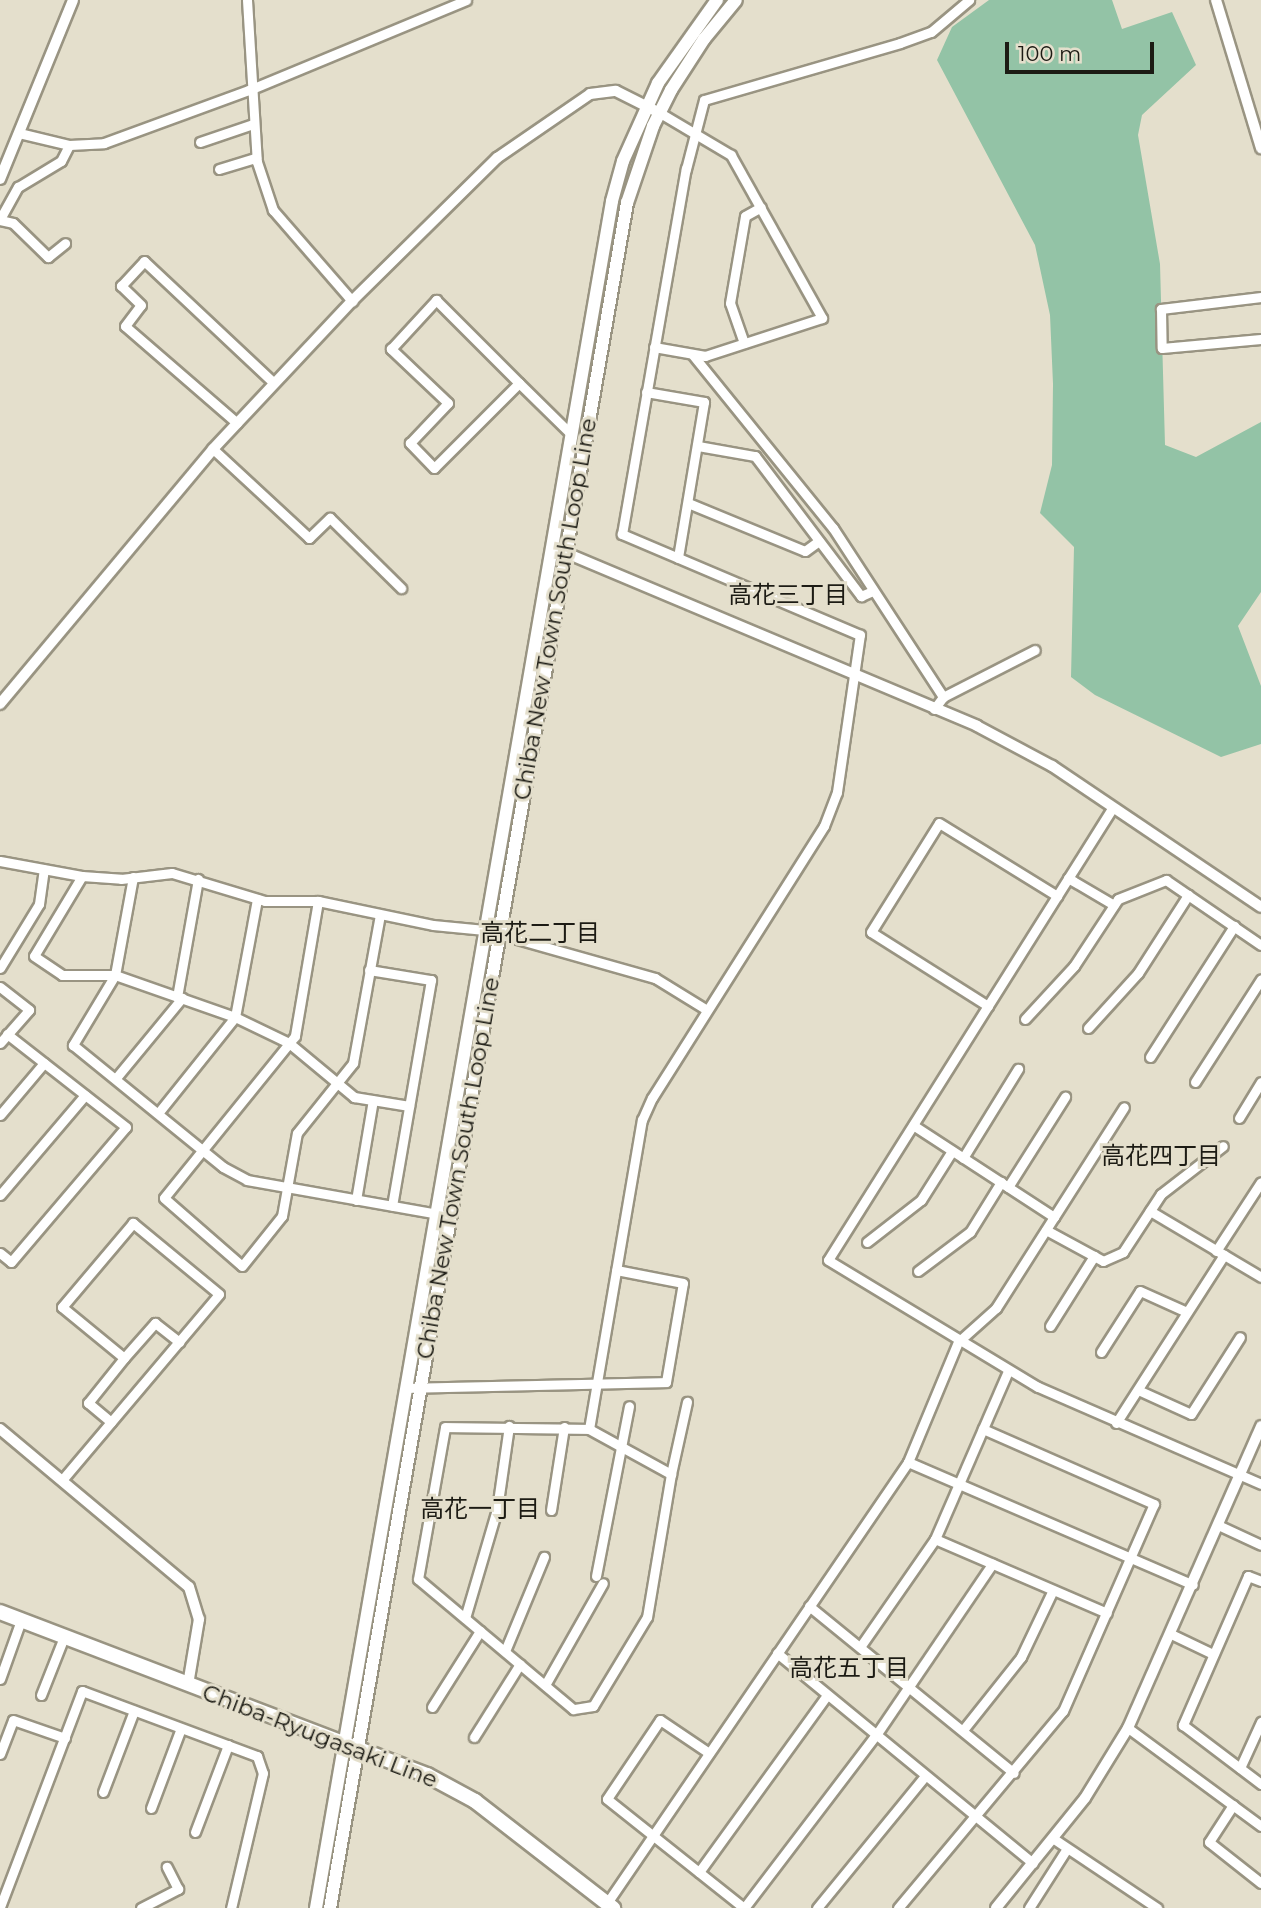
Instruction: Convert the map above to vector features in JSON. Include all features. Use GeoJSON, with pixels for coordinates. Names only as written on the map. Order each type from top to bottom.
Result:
{"type":"FeatureCollection","features":[{"type":"Feature","properties":{"kind":"main road","name":"Chiba New Town South Loop Line"},"geometry":{"type":"LineString","coordinates":[[444,1215],[485,930],[611,201],[646,106],[692,29],[717,0]]}},
{"type":"Feature","properties":{"kind":"main road","name":"Chiba New Town South Loop Line"},"geometry":{"type":"LineString","coordinates":[[316,1908],[351,1746],[444,1215],[499,933],[627,203],[660,113],[690,58],[736,0]]}},
{"type":"Feature","properties":{"kind":"main road","name":"Chiba-Ryugasaki Line"},"geometry":{"type":"LineString","coordinates":[[0,1612],[427,1775],[475,1801],[610,1905]]}},
{"type":"Feature","properties":{"kind":"main road","name":"Chiba New Town South Loop Line"},"geometry":{"type":"LineString","coordinates":[[330,1908],[351,1746]]}},
{"type":"Feature","properties":{"kind":"street"},"geometry":{"type":"LineString","coordinates":[[0,179],[73,0]]}},
{"type":"Feature","properties":{"kind":"street"},"geometry":{"type":"LineString","coordinates":[[247,0],[249,90],[256,158],[273,210],[352,301]]}},
{"type":"Feature","properties":{"kind":"street"},"geometry":{"type":"LineString","coordinates":[[19,133],[69,145],[104,143],[249,90],[466,0]]}},
{"type":"Feature","properties":{"kind":"street"},"geometry":{"type":"LineString","coordinates":[[589,1429],[594,1384],[642,1120],[707,1010],[828,817],[837,792],[860,635],[622,534],[654,347],[704,100],[931,32],[969,0]]}},
{"type":"Feature","properties":{"kind":"street"},"geometry":{"type":"LineString","coordinates":[[1216,0],[1261,148]]}},
{"type":"Feature","properties":{"kind":"street"},"geometry":{"type":"LineString","coordinates":[[0,704],[213,449],[352,301],[497,158],[576,101],[616,91],[660,113],[731,155],[822,318],[705,356],[654,347]]}},
{"type":"Feature","properties":{"kind":"street"},"geometry":{"type":"LineString","coordinates":[[200,142],[253,124]]}},
{"type":"Feature","properties":{"kind":"street"},"geometry":{"type":"LineString","coordinates":[[65,243],[48,257],[13,223],[0,220],[18,187],[61,160],[69,145]]}},
{"type":"Feature","properties":{"kind":"street"},"geometry":{"type":"LineString","coordinates":[[219,169],[256,158]]}},
{"type":"Feature","properties":{"kind":"street"},"geometry":{"type":"LineString","coordinates":[[744,343],[730,303],[745,216],[761,207]]}},
{"type":"Feature","properties":{"kind":"street"},"geometry":{"type":"LineString","coordinates":[[237,423],[125,326],[141,305],[121,286],[144,261],[274,383]]}},
{"type":"Feature","properties":{"kind":"street"},"geometry":{"type":"LineString","coordinates":[[1261,297],[1161,309],[1162,348],[1261,339]]}},
{"type":"Feature","properties":{"kind":"street"},"geometry":{"type":"LineString","coordinates":[[519,383],[434,468],[410,443],[448,403],[391,349],[436,300],[572,435]]}},
{"type":"Feature","properties":{"kind":"street"},"geometry":{"type":"LineString","coordinates":[[692,354],[833,528],[943,697]]}},
{"type":"Feature","properties":{"kind":"street"},"geometry":{"type":"LineString","coordinates":[[646,392],[704,402],[678,558]]}},
{"type":"Feature","properties":{"kind":"street"},"geometry":{"type":"LineString","coordinates":[[698,446],[755,456],[861,596],[873,591]]}},
{"type":"Feature","properties":{"kind":"street"},"geometry":{"type":"LineString","coordinates":[[213,449],[309,538],[330,518],[401,588]]}},
{"type":"Feature","properties":{"kind":"street"},"geometry":{"type":"LineString","coordinates":[[688,503],[805,551],[819,541]]}},
{"type":"Feature","properties":{"kind":"street"},"geometry":{"type":"LineString","coordinates":[[552,547],[934,709],[1052,766],[1261,908]]}},
{"type":"Feature","properties":{"kind":"street"},"geometry":{"type":"LineString","coordinates":[[934,709],[943,697],[1035,650]]}},
{"type":"Feature","properties":{"kind":"street"},"geometry":{"type":"LineString","coordinates":[[1113,807],[828,1260],[1008,1371],[1116,1423],[1261,1484]]}},
{"type":"Feature","properties":{"kind":"street"},"geometry":{"type":"LineString","coordinates":[[988,1006],[871,932],[939,823],[1057,897]]}},
{"type":"Feature","properties":{"kind":"street"},"geometry":{"type":"LineString","coordinates":[[0,861],[82,876],[133,877],[172,873],[281,904],[318,901],[380,914],[485,930],[655,978],[707,1010]]}},
{"type":"Feature","properties":{"kind":"street"},"geometry":{"type":"LineString","coordinates":[[0,968],[39,904],[44,869]]}},
{"type":"Feature","properties":{"kind":"street"},"geometry":{"type":"LineString","coordinates":[[82,876],[34,957],[62,975],[115,975],[235,1017],[289,1044],[354,1097],[409,1106]]}},
{"type":"Feature","properties":{"kind":"street"},"geometry":{"type":"LineString","coordinates":[[133,877],[115,975],[73,1045],[238,1176],[287,1189],[444,1215]]}},
{"type":"Feature","properties":{"kind":"street"},"geometry":{"type":"LineString","coordinates":[[1068,878],[1114,905]]}},
{"type":"Feature","properties":{"kind":"street"},"geometry":{"type":"LineString","coordinates":[[116,1078],[180,998],[198,879]]}},
{"type":"Feature","properties":{"kind":"street"},"geometry":{"type":"LineString","coordinates":[[1025,1019],[1074,966],[1118,899],[1166,880],[1261,945]]}},
{"type":"Feature","properties":{"kind":"street"},"geometry":{"type":"LineString","coordinates":[[1088,1028],[1138,973],[1188,895]]}},
{"type":"Feature","properties":{"kind":"street"},"geometry":{"type":"LineString","coordinates":[[159,1112],[235,1017],[257,899]]}},
{"type":"Feature","properties":{"kind":"street"},"geometry":{"type":"LineString","coordinates":[[318,901],[295,1035],[164,1198],[242,1266],[282,1216],[297,1133],[353,1063],[380,914]]}},
{"type":"Feature","properties":{"kind":"street"},"geometry":{"type":"LineString","coordinates":[[1150,1056],[1234,926]]}},
{"type":"Feature","properties":{"kind":"street"},"geometry":{"type":"LineString","coordinates":[[369,970],[431,980],[392,1206]]}},
{"type":"Feature","properties":{"kind":"street"},"geometry":{"type":"LineString","coordinates":[[1195,1082],[1261,979]]}},
{"type":"Feature","properties":{"kind":"street"},"geometry":{"type":"LineString","coordinates":[[0,987],[29,1010],[0,1042]]}},
{"type":"Feature","properties":{"kind":"street"},"geometry":{"type":"LineString","coordinates":[[0,1253],[11,1262],[126,1127],[7,1034]]}},
{"type":"Feature","properties":{"kind":"street"},"geometry":{"type":"LineString","coordinates":[[0,1115],[44,1063]]}},
{"type":"Feature","properties":{"kind":"street"},"geometry":{"type":"LineString","coordinates":[[963,1158],[1018,1069]]}},
{"type":"Feature","properties":{"kind":"street"},"geometry":{"type":"LineString","coordinates":[[1238,1118],[1261,1082]]}},
{"type":"Feature","properties":{"kind":"street"},"geometry":{"type":"LineString","coordinates":[[0,1195],[85,1095]]}},
{"type":"Feature","properties":{"kind":"street"},"geometry":{"type":"LineString","coordinates":[[918,1271],[970,1232],[1065,1097]]}},
{"type":"Feature","properties":{"kind":"street"},"geometry":{"type":"LineString","coordinates":[[356,1200],[373,1100]]}},
{"type":"Feature","properties":{"kind":"street"},"geometry":{"type":"LineString","coordinates":[[610,1905],[653,1835],[908,1462],[958,1342],[996,1308],[1124,1107]]}},
{"type":"Feature","properties":{"kind":"street"},"geometry":{"type":"LineString","coordinates":[[913,1125],[1054,1216]]}},
{"type":"Feature","properties":{"kind":"street"},"geometry":{"type":"LineString","coordinates":[[1046,1230],[1103,1261],[1123,1252],[1161,1194],[1223,1146]]}},
{"type":"Feature","properties":{"kind":"street"},"geometry":{"type":"LineString","coordinates":[[867,1242],[921,1200],[952,1151]]}},
{"type":"Feature","properties":{"kind":"street"},"geometry":{"type":"LineString","coordinates":[[1116,1423],[1187,1312],[1261,1182]]}},
{"type":"Feature","properties":{"kind":"street"},"geometry":{"type":"LineString","coordinates":[[1150,1211],[1261,1278]]}},
{"type":"Feature","properties":{"kind":"street"},"geometry":{"type":"LineString","coordinates":[[62,1480],[219,1294],[133,1223],[62,1307],[124,1358]]}},
{"type":"Feature","properties":{"kind":"street"},"geometry":{"type":"LineString","coordinates":[[1050,1326],[1094,1256]]}},
{"type":"Feature","properties":{"kind":"street"},"geometry":{"type":"LineString","coordinates":[[413,1388],[666,1382],[683,1283],[616,1270]]}},
{"type":"Feature","properties":{"kind":"street"},"geometry":{"type":"LineString","coordinates":[[1101,1352],[1140,1291],[1187,1312]]}},
{"type":"Feature","properties":{"kind":"street"},"geometry":{"type":"LineString","coordinates":[[111,1422],[88,1402],[124,1358],[155,1323],[179,1342]]}},
{"type":"Feature","properties":{"kind":"street"},"geometry":{"type":"LineString","coordinates":[[1138,1390],[1191,1414],[1240,1337]]}},
{"type":"Feature","properties":{"kind":"street"},"geometry":{"type":"LineString","coordinates":[[860,1647],[935,1539],[1008,1371]]}},
{"type":"Feature","properties":{"kind":"street"},"geometry":{"type":"LineString","coordinates":[[671,1474],[589,1429],[445,1427],[418,1579],[573,1709],[593,1706],[647,1618],[671,1474],[687,1402]]}},
{"type":"Feature","properties":{"kind":"street"},"geometry":{"type":"LineString","coordinates":[[545,1685],[600,1580],[620,1446],[629,1406]]}},
{"type":"Feature","properties":{"kind":"street"},"geometry":{"type":"LineString","coordinates":[[465,1618],[497,1509],[509,1426]]}},
{"type":"Feature","properties":{"kind":"street"},"geometry":{"type":"LineString","coordinates":[[996,1908],[1054,1839],[1128,1728],[1261,1426]]}},
{"type":"Feature","properties":{"kind":"street"},"geometry":{"type":"LineString","coordinates":[[551,1510],[564,1427]]}},
{"type":"Feature","properties":{"kind":"street"},"geometry":{"type":"LineString","coordinates":[[0,1429],[189,1587],[198,1619],[188,1685]]}},
{"type":"Feature","properties":{"kind":"street"},"geometry":{"type":"LineString","coordinates":[[898,1908],[1014,1773],[1063,1711],[1154,1504],[983,1429]]}},
{"type":"Feature","properties":{"kind":"street"},"geometry":{"type":"LineString","coordinates":[[908,1462],[1193,1585]]}},
{"type":"Feature","properties":{"kind":"street"},"geometry":{"type":"LineString","coordinates":[[1218,1525],[1261,1545]]}},
{"type":"Feature","properties":{"kind":"street"},"geometry":{"type":"LineString","coordinates":[[935,1539],[1107,1613]]}},
{"type":"Feature","properties":{"kind":"street"},"geometry":{"type":"LineString","coordinates":[[505,1651],[544,1557]]}},
{"type":"Feature","properties":{"kind":"street"},"geometry":{"type":"LineString","coordinates":[[709,1753],[660,1720],[607,1799],[744,1908],[876,1735],[992,1564]]}},
{"type":"Feature","properties":{"kind":"street"},"geometry":{"type":"LineString","coordinates":[[1261,1581],[1248,1576],[1183,1725],[1261,1784]]}},
{"type":"Feature","properties":{"kind":"street"},"geometry":{"type":"LineString","coordinates":[[962,1730],[1021,1657],[1053,1590]]}},
{"type":"Feature","properties":{"kind":"street"},"geometry":{"type":"LineString","coordinates":[[809,1606],[1014,1773]]}},
{"type":"Feature","properties":{"kind":"street"},"geometry":{"type":"LineString","coordinates":[[0,1679],[21,1620]]}},
{"type":"Feature","properties":{"kind":"street"},"geometry":{"type":"LineString","coordinates":[[432,1707],[481,1631]]}},
{"type":"Feature","properties":{"kind":"street"},"geometry":{"type":"LineString","coordinates":[[1171,1634],[1213,1654]]}},
{"type":"Feature","properties":{"kind":"street"},"geometry":{"type":"LineString","coordinates":[[41,1695],[64,1637]]}},
{"type":"Feature","properties":{"kind":"street"},"geometry":{"type":"LineString","coordinates":[[777,1653],[1033,1863]]}},
{"type":"Feature","properties":{"kind":"street"},"geometry":{"type":"LineString","coordinates":[[474,1737],[520,1664]]}},
{"type":"Feature","properties":{"kind":"street"},"geometry":{"type":"LineString","coordinates":[[0,1907],[82,1691],[257,1756],[263,1773],[231,1908]]}},
{"type":"Feature","properties":{"kind":"street"},"geometry":{"type":"LineString","coordinates":[[699,1872],[827,1695]]}},
{"type":"Feature","properties":{"kind":"street"},"geometry":{"type":"LineString","coordinates":[[103,1792],[134,1711]]}},
{"type":"Feature","properties":{"kind":"street"},"geometry":{"type":"LineString","coordinates":[[0,1754],[13,1720],[65,1738]]}},
{"type":"Feature","properties":{"kind":"street"},"geometry":{"type":"LineString","coordinates":[[1240,1768],[1261,1721]]}},
{"type":"Feature","properties":{"kind":"street"},"geometry":{"type":"LineString","coordinates":[[151,1808],[181,1728]]}},
{"type":"Feature","properties":{"kind":"street"},"geometry":{"type":"LineString","coordinates":[[1128,1728],[1261,1826]]}},
{"type":"Feature","properties":{"kind":"street"},"geometry":{"type":"LineString","coordinates":[[195,1832],[228,1745]]}},
{"type":"Feature","properties":{"kind":"street"},"geometry":{"type":"LineString","coordinates":[[817,1908],[925,1776]]}},
{"type":"Feature","properties":{"kind":"street"},"geometry":{"type":"LineString","coordinates":[[1233,1805],[1209,1842],[1261,1883]]}},
{"type":"Feature","properties":{"kind":"street"},"geometry":{"type":"LineString","coordinates":[[1054,1839],[1066,1850],[1157,1908]]}},
{"type":"Feature","properties":{"kind":"street"},"geometry":{"type":"LineString","coordinates":[[1028,1908],[1066,1850]]}},
{"type":"Feature","properties":{"kind":"street"},"geometry":{"type":"LineString","coordinates":[[141,1908],[178,1889],[167,1867]]}},
{"type":"Feature","properties":{"kind":"green space"},"geometry":{"type":"Polygon","coordinates":[[[989,0],[1112,0],[1122,29],[1172,12],[1196,65],[1142,115],[1138,135],[1160,264],[1165,445],[1196,457],[1261,422],[1261,592],[1238,626],[1261,686],[1261,744],[1221,757],[1095,695],[1071,677],[1074,547],[1040,513],[1052,465],[1053,384],[1050,315],[1035,245],[937,60],[952,27],[989,0]]]}},
{"type":"Feature","properties":{"kind":"district","name":"高花三丁目"},"geometry":{"type":"Point","coordinates":[788,595]}},
{"type":"Feature","properties":{"kind":"district","name":"高花二丁目"},"geometry":{"type":"Point","coordinates":[540,933]}},
{"type":"Feature","properties":{"kind":"district","name":"高花四丁目"},"geometry":{"type":"Point","coordinates":[1161,1156]}},
{"type":"Feature","properties":{"kind":"district","name":"高花一丁目"},"geometry":{"type":"Point","coordinates":[480,1509]}},
{"type":"Feature","properties":{"kind":"district","name":"高花五丁目"},"geometry":{"type":"Point","coordinates":[849,1668]}}]}
